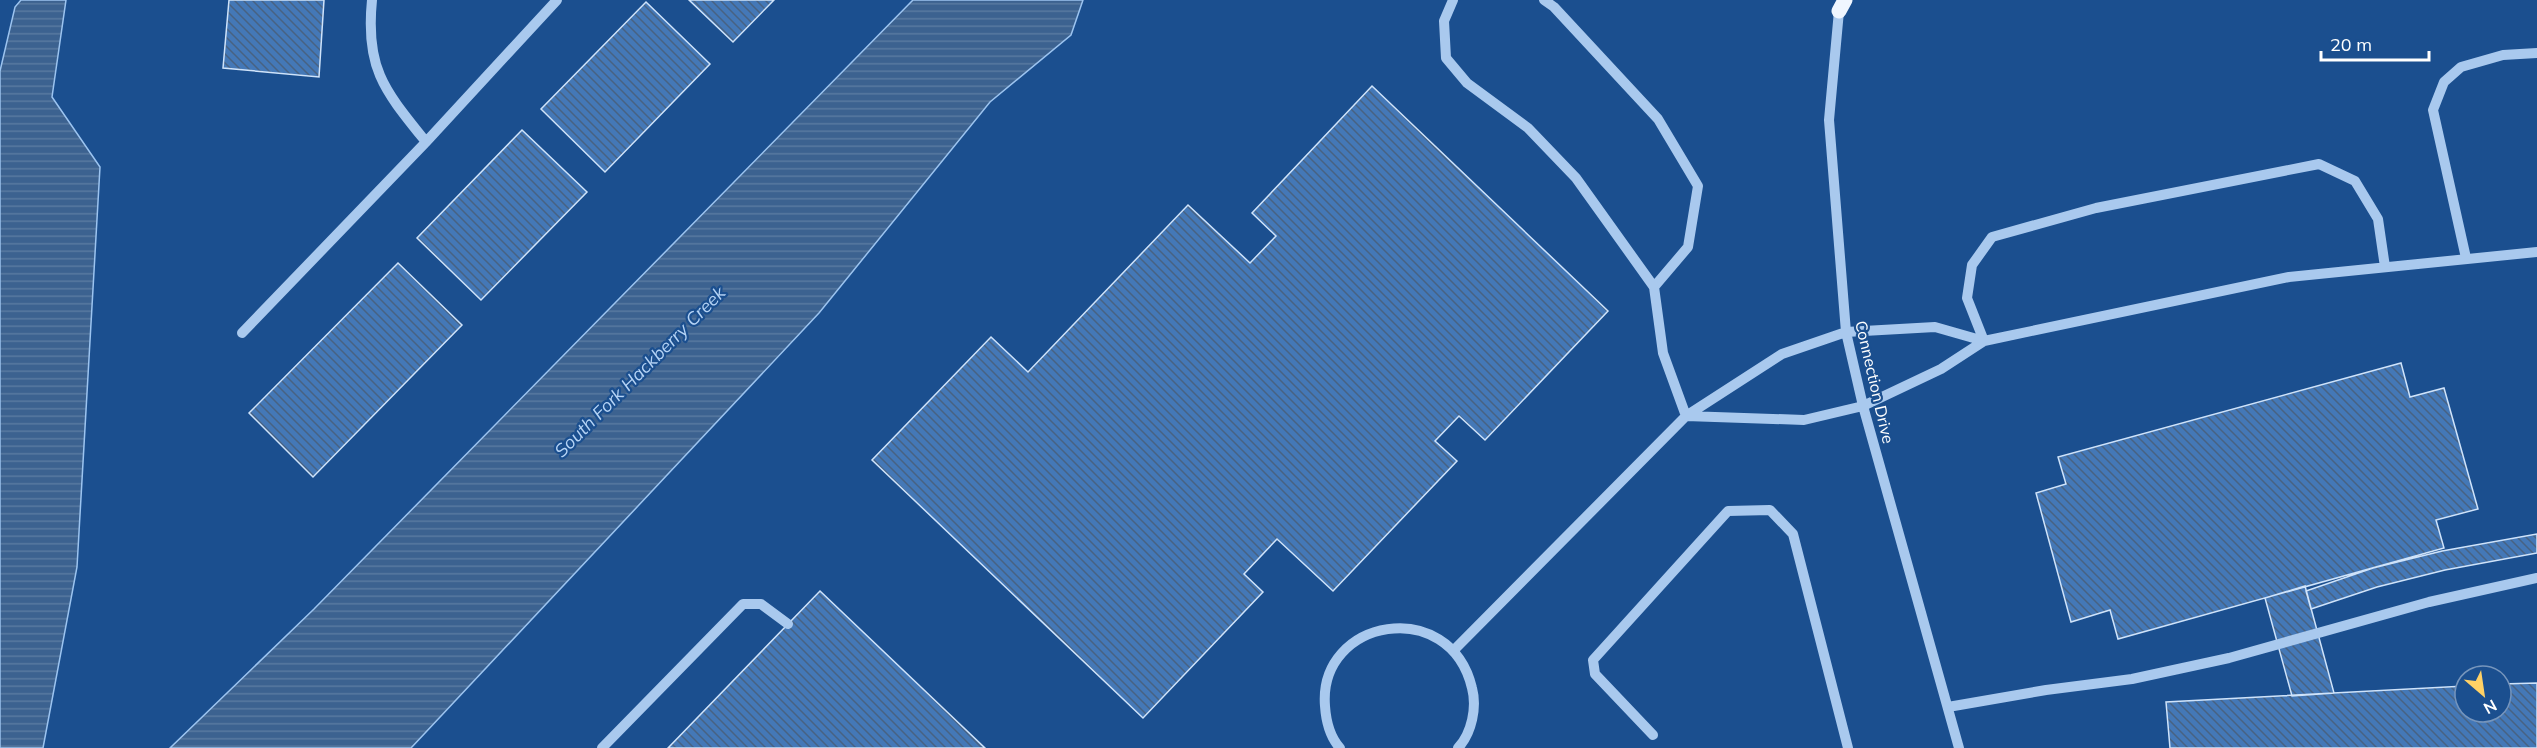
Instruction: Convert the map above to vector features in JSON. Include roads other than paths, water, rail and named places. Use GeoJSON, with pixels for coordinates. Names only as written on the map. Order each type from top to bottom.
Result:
{"type":"FeatureCollection","features":[{"type":"Feature","properties":{"kind":"street"},"geometry":{"type":"LineString","coordinates":[[372,0],[369,31],[377,72],[391,99],[426,142]]}},
{"type":"Feature","properties":{"kind":"street"},"geometry":{"type":"LineString","coordinates":[[242,333],[426,142],[557,0]]}},
{"type":"Feature","properties":{"kind":"street"},"geometry":{"type":"LineString","coordinates":[[1453,0],[1444,21],[1446,57],[1467,83],[1528,128],[1576,178],[1654,287],[1663,353],[1686,416]]}},
{"type":"Feature","properties":{"kind":"street"},"geometry":{"type":"LineString","coordinates":[[1544,0],[1554,7],[1659,118],[1698,186],[1688,247],[1654,287]]}},
{"type":"Feature","properties":{"kind":"street","name":"Connection Drive"},"geometry":{"type":"LineString","coordinates":[[1841,4],[1829,120],[1846,332],[1863,406],[1959,748]]}},
{"type":"Feature","properties":{"kind":"street"},"geometry":{"type":"LineString","coordinates":[[2466,258],[2433,110],[2444,82],[2461,67],[2503,55],[2537,53]]}},
{"type":"Feature","properties":{"kind":"street"},"geometry":{"type":"LineString","coordinates":[[1984,341],[1967,298],[1972,265],[1992,237],[2096,208],[2319,164],[2355,181],[2378,219],[2385,267]]}},
{"type":"Feature","properties":{"kind":"street"},"geometry":{"type":"LineString","coordinates":[[1686,416],[1804,420],[1863,406],[1941,369],[1984,341],[2289,277],[2537,252]]}},
{"type":"Feature","properties":{"kind":"street"},"geometry":{"type":"LineString","coordinates":[[1454,650],[1686,416],[1782,354],[1846,332],[1935,327],[1984,341]]}},
{"type":"Feature","properties":{"kind":"street"},"geometry":{"type":"LineString","coordinates":[[1653,735],[1595,674],[1593,660],[1728,511],[1770,510],[1792,534],[1848,748]]}},
{"type":"Feature","properties":{"kind":"street"},"geometry":{"type":"LineString","coordinates":[[1948,707],[2046,690],[2132,679],[2218,660],[2429,602],[2537,578]]}},
{"type":"Feature","properties":{"kind":"street"},"geometry":{"type":"LineString","coordinates":[[602,748],[743,604],[761,604],[788,624]]}},
{"type":"Feature","properties":{"kind":"street"},"geometry":{"type":"LineString","coordinates":[[1340,748],[1326,720],[1324,696],[1330,672],[1344,652],[1363,636],[1386,628],[1411,628],[1435,636],[1454,650],[1468,671],[1474,695],[1472,720],[1458,748]]}},
{"type":"Feature","properties":{"kind":"water"},"geometry":{"type":"Polygon","coordinates":[[[21,0],[66,0],[52,97],[100,167],[77,567],[43,748],[0,748],[0,71],[15,7],[21,0]]]}},
{"type":"Feature","properties":{"kind":"water","name":"South Fork Hackberry Creek"},"geometry":{"type":"Polygon","coordinates":[[[913,0],[1083,0],[1071,35],[990,102],[819,313],[411,748],[170,748],[314,609],[913,0]]]}}]}
